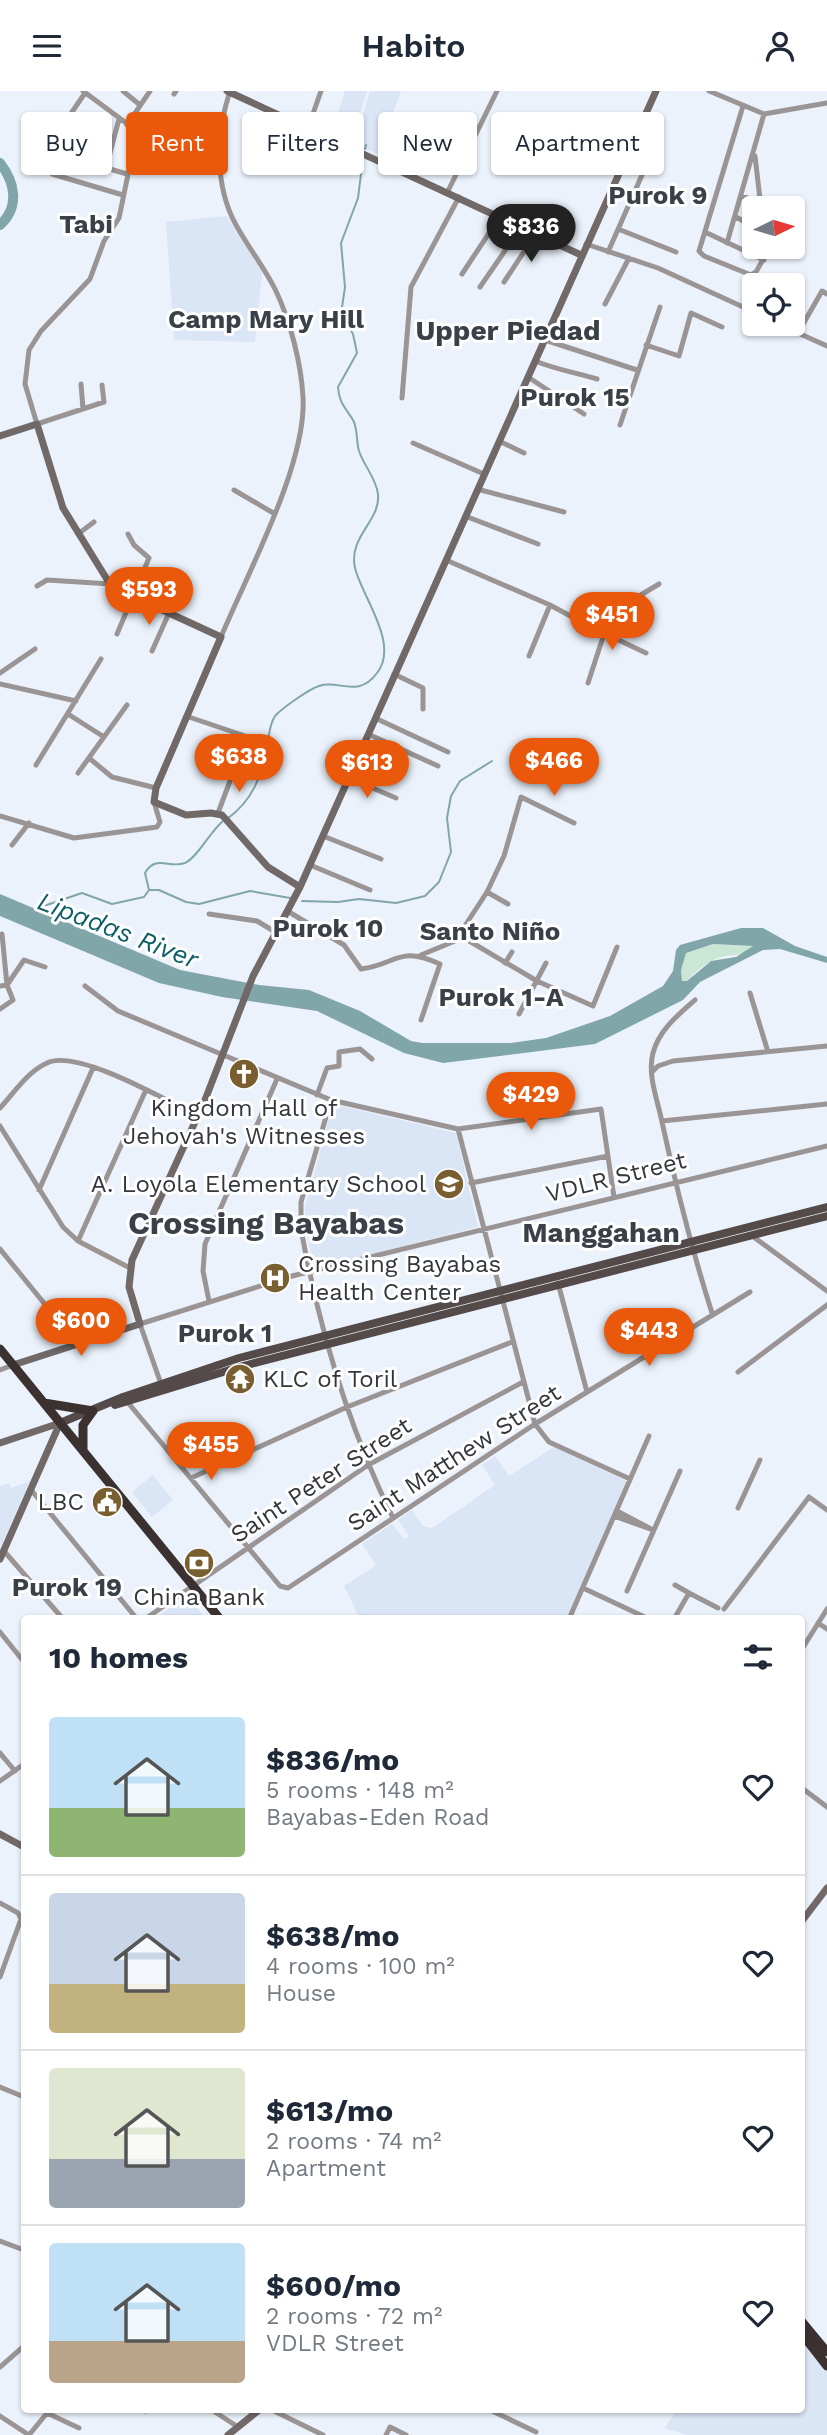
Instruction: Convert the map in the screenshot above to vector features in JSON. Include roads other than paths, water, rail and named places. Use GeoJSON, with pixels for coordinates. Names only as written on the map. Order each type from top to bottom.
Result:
{"type":"FeatureCollection","features":[{"type":"Feature","properties":{"kind":"highway"},"geometry":{"type":"LineString","coordinates":[[0,1349],[217,1615]]}},
{"type":"Feature","properties":{"kind":"highway"},"geometry":{"type":"LineString","coordinates":[[44,1403],[93,1411],[83,1425],[83,1452]]}},
{"type":"Feature","properties":{"kind":"highway"},"geometry":{"type":"LineString","coordinates":[[805,2326],[827,2352]]}},
{"type":"Feature","properties":{"kind":"highway"},"geometry":{"type":"LineString","coordinates":[[805,2338],[827,2366]]}},
{"type":"Feature","properties":{"kind":"main road"},"geometry":{"type":"LineString","coordinates":[[140,1324],[129,1287],[130,1268],[198,1116],[235,1016],[253,976],[289,912],[656,91]]}},
{"type":"Feature","properties":{"kind":"main road"},"geometry":{"type":"LineString","coordinates":[[229,92],[273,112]]}},
{"type":"Feature","properties":{"kind":"main road"},"geometry":{"type":"LineString","coordinates":[[364,153],[501,215],[581,255]]}},
{"type":"Feature","properties":{"kind":"main road"},"geometry":{"type":"LineString","coordinates":[[0,436],[37,424],[59,499],[111,584],[133,597],[221,637],[156,788],[154,802],[186,815],[223,817],[268,867],[300,887]]}},
{"type":"Feature","properties":{"kind":"main road"},"geometry":{"type":"LineString","coordinates":[[691,1247],[744,1229],[827,1207]]}},
{"type":"Feature","properties":{"kind":"main road"},"geometry":{"type":"LineString","coordinates":[[0,1443],[162,1388],[239,1358],[329,1339],[691,1247],[827,1216]]}},
{"type":"Feature","properties":{"kind":"main road","name":"VDLR Street"},"geometry":{"type":"LineString","coordinates":[[13,1365],[140,1324]]}},
{"type":"Feature","properties":{"kind":"main road"},"geometry":{"type":"LineString","coordinates":[[0,1559],[60,1423]]}},
{"type":"Feature","properties":{"kind":"main road"},"geometry":{"type":"LineString","coordinates":[[44,1428],[52,1430],[54,1437]]}},
{"type":"Feature","properties":{"kind":"main road"},"geometry":{"type":"LineString","coordinates":[[0,1833],[21,1845]]}},
{"type":"Feature","properties":{"kind":"main road"},"geometry":{"type":"LineString","coordinates":[[805,1917],[827,1888]]}},
{"type":"Feature","properties":{"kind":"main road"},"geometry":{"type":"LineString","coordinates":[[228,2435],[255,2413]]}},
{"type":"Feature","properties":{"kind":"street"},"geometry":{"type":"LineString","coordinates":[[72,112],[86,93],[95,91]]}},
{"type":"Feature","properties":{"kind":"street"},"geometry":{"type":"LineString","coordinates":[[123,91],[141,105]]}},
{"type":"Feature","properties":{"kind":"street"},"geometry":{"type":"LineString","coordinates":[[136,112],[150,91]]}},
{"type":"Feature","properties":{"kind":"street"},"geometry":{"type":"LineString","coordinates":[[314,112],[321,91]]}},
{"type":"Feature","properties":{"kind":"street"},"geometry":{"type":"LineString","coordinates":[[448,191],[497,91]]}},
{"type":"Feature","properties":{"kind":"street"},"geometry":{"type":"LineString","coordinates":[[710,91],[764,114],[827,103]]}},
{"type":"Feature","properties":{"kind":"street"},"geometry":{"type":"LineString","coordinates":[[224,112],[229,92]]}},
{"type":"Feature","properties":{"kind":"street"},"geometry":{"type":"LineString","coordinates":[[86,93],[126,124]]}},
{"type":"Feature","properties":{"kind":"street"},"geometry":{"type":"LineString","coordinates":[[705,232],[764,260],[756,272],[749,275],[700,253],[705,232],[743,106]]}},
{"type":"Feature","properties":{"kind":"street"},"geometry":{"type":"LineString","coordinates":[[727,243],[764,114]]}},
{"type":"Feature","properties":{"kind":"street"},"geometry":{"type":"LineString","coordinates":[[112,146],[119,119]]}},
{"type":"Feature","properties":{"kind":"street"},"geometry":{"type":"LineString","coordinates":[[754,150],[760,196]]}},
{"type":"Feature","properties":{"kind":"street"},"geometry":{"type":"LineString","coordinates":[[53,175],[123,195]]}},
{"type":"Feature","properties":{"kind":"street"},"geometry":{"type":"LineString","coordinates":[[102,385],[104,402],[37,424],[25,384],[29,350],[41,331],[90,279],[104,241],[119,218],[128,175]]}},
{"type":"Feature","properties":{"kind":"street"},"geometry":{"type":"LineString","coordinates":[[221,637],[275,514],[302,418],[302,386],[284,311],[262,265],[232,216],[223,175]]}},
{"type":"Feature","properties":{"kind":"street"},"geometry":{"type":"LineString","coordinates":[[608,251],[642,175]]}},
{"type":"Feature","properties":{"kind":"street"},"geometry":{"type":"LineString","coordinates":[[402,398],[411,287],[459,196]]}},
{"type":"Feature","properties":{"kind":"street"},"geometry":{"type":"LineString","coordinates":[[462,274],[501,215]]}},
{"type":"Feature","properties":{"kind":"street"},"geometry":{"type":"LineString","coordinates":[[736,217],[742,220]]}},
{"type":"Feature","properties":{"kind":"street"},"geometry":{"type":"LineString","coordinates":[[480,287],[522,225]]}},
{"type":"Feature","properties":{"kind":"street"},"geometry":{"type":"LineString","coordinates":[[618,229],[676,252]]}},
{"type":"Feature","properties":{"kind":"street"},"geometry":{"type":"LineString","coordinates":[[504,282],[537,232]]}},
{"type":"Feature","properties":{"kind":"street"},"geometry":{"type":"LineString","coordinates":[[586,244],[676,275],[742,306]]}},
{"type":"Feature","properties":{"kind":"street"},"geometry":{"type":"LineString","coordinates":[[606,304],[629,258]]}},
{"type":"Feature","properties":{"kind":"street"},"geometry":{"type":"LineString","coordinates":[[805,321],[822,291],[827,294]]}},
{"type":"Feature","properties":{"kind":"street"},"geometry":{"type":"LineString","coordinates":[[620,425],[660,307]]}},
{"type":"Feature","properties":{"kind":"street"},"geometry":{"type":"LineString","coordinates":[[646,345],[679,356],[691,313],[722,327]]}},
{"type":"Feature","properties":{"kind":"street"},"geometry":{"type":"LineString","coordinates":[[805,336],[827,346]]}},
{"type":"Feature","properties":{"kind":"street"},"geometry":{"type":"LineString","coordinates":[[545,339],[637,370]]}},
{"type":"Feature","properties":{"kind":"street"},"geometry":{"type":"LineString","coordinates":[[535,361],[552,369],[565,369],[597,379]]}},
{"type":"Feature","properties":{"kind":"street"},"geometry":{"type":"LineString","coordinates":[[528,377],[584,414]]}},
{"type":"Feature","properties":{"kind":"street"},"geometry":{"type":"LineString","coordinates":[[81,384],[82,409]]}},
{"type":"Feature","properties":{"kind":"street"},"geometry":{"type":"LineString","coordinates":[[499,441],[524,453]]}},
{"type":"Feature","properties":{"kind":"street"},"geometry":{"type":"LineString","coordinates":[[413,443],[484,474]]}},
{"type":"Feature","properties":{"kind":"street"},"geometry":{"type":"LineString","coordinates":[[477,489],[564,512]]}},
{"type":"Feature","properties":{"kind":"street"},"geometry":{"type":"LineString","coordinates":[[234,490],[275,514]]}},
{"type":"Feature","properties":{"kind":"street"},"geometry":{"type":"LineString","coordinates":[[465,516],[538,544]]}},
{"type":"Feature","properties":{"kind":"street"},"geometry":{"type":"LineString","coordinates":[[78,534],[94,522]]}},
{"type":"Feature","properties":{"kind":"street"},"geometry":{"type":"LineString","coordinates":[[117,634],[149,558],[134,545],[128,534]]}},
{"type":"Feature","properties":{"kind":"street"},"geometry":{"type":"LineString","coordinates":[[446,560],[550,605],[646,653]]}},
{"type":"Feature","properties":{"kind":"street"},"geometry":{"type":"LineString","coordinates":[[37,586],[47,580],[111,584]]}},
{"type":"Feature","properties":{"kind":"street"},"geometry":{"type":"LineString","coordinates":[[589,626],[659,584]]}},
{"type":"Feature","properties":{"kind":"street"},"geometry":{"type":"LineString","coordinates":[[529,656],[550,605]]}},
{"type":"Feature","properties":{"kind":"street"},"geometry":{"type":"LineString","coordinates":[[152,651],[169,613]]}},
{"type":"Feature","properties":{"kind":"street"},"geometry":{"type":"LineString","coordinates":[[588,683],[604,634]]}},
{"type":"Feature","properties":{"kind":"street"},"geometry":{"type":"LineString","coordinates":[[1,670],[35,649]]}},
{"type":"Feature","properties":{"kind":"street"},"geometry":{"type":"LineString","coordinates":[[36,765],[101,659]]}},
{"type":"Feature","properties":{"kind":"street"},"geometry":{"type":"LineString","coordinates":[[394,674],[423,688],[423,709]]}},
{"type":"Feature","properties":{"kind":"street"},"geometry":{"type":"LineString","coordinates":[[0,684],[76,701]]}},
{"type":"Feature","properties":{"kind":"street"},"geometry":{"type":"LineString","coordinates":[[78,773],[127,705]]}},
{"type":"Feature","properties":{"kind":"street"},"geometry":{"type":"LineString","coordinates":[[68,714],[104,737]]}},
{"type":"Feature","properties":{"kind":"street"},"geometry":{"type":"LineString","coordinates":[[186,716],[248,737]]}},
{"type":"Feature","properties":{"kind":"street"},"geometry":{"type":"LineString","coordinates":[[375,718],[448,752]]}},
{"type":"Feature","properties":{"kind":"street"},"geometry":{"type":"LineString","coordinates":[[368,734],[438,766]]}},
{"type":"Feature","properties":{"kind":"street"},"geometry":{"type":"LineString","coordinates":[[89,758],[112,777],[156,788]]}},
{"type":"Feature","properties":{"kind":"street"},"geometry":{"type":"LineString","coordinates":[[223,817],[236,765]]}},
{"type":"Feature","properties":{"kind":"street"},"geometry":{"type":"LineString","coordinates":[[349,778],[396,798]]}},
{"type":"Feature","properties":{"kind":"street"},"geometry":{"type":"LineString","coordinates":[[289,912],[344,945],[361,969],[400,956],[421,955],[450,944],[459,935],[487,892],[504,856],[521,797],[574,823]]}},
{"type":"Feature","properties":{"kind":"street"},"geometry":{"type":"LineString","coordinates":[[0,816],[74,838],[154,828],[160,822],[154,802]]}},
{"type":"Feature","properties":{"kind":"street"},"geometry":{"type":"LineString","coordinates":[[12,845],[29,823]]}},
{"type":"Feature","properties":{"kind":"street"},"geometry":{"type":"LineString","coordinates":[[323,835],[382,859]]}},
{"type":"Feature","properties":{"kind":"street"},"geometry":{"type":"LineString","coordinates":[[310,865],[370,890]]}},
{"type":"Feature","properties":{"kind":"street"},"geometry":{"type":"LineString","coordinates":[[487,892],[508,904]]}},
{"type":"Feature","properties":{"kind":"street"},"geometry":{"type":"LineString","coordinates":[[209,914],[257,921],[277,933]]}},
{"type":"Feature","properties":{"kind":"street"},"geometry":{"type":"LineString","coordinates":[[0,1009],[13,1000],[7,985],[2,934]]}},
{"type":"Feature","properties":{"kind":"street"},"geometry":{"type":"LineString","coordinates":[[459,935],[537,981],[593,1006],[617,947]]}},
{"type":"Feature","properties":{"kind":"street"},"geometry":{"type":"LineString","coordinates":[[505,963],[512,952]]}},
{"type":"Feature","properties":{"kind":"street"},"geometry":{"type":"LineString","coordinates":[[421,955],[440,964],[421,1020]]}},
{"type":"Feature","properties":{"kind":"street"},"geometry":{"type":"LineString","coordinates":[[0,986],[7,985],[24,960],[44,967]]}},
{"type":"Feature","properties":{"kind":"street"},"geometry":{"type":"LineString","coordinates":[[519,1014],[546,963]]}},
{"type":"Feature","properties":{"kind":"street"},"geometry":{"type":"LineString","coordinates":[[85,986],[118,1011],[331,1100],[458,1129],[601,1109],[614,1197]]}},
{"type":"Feature","properties":{"kind":"street"},"geometry":{"type":"LineString","coordinates":[[750,993],[768,1052]]}},
{"type":"Feature","properties":{"kind":"street"},"geometry":{"type":"LineString","coordinates":[[695,1000],[671,1021],[661,1036],[653,1052],[652,1072],[674,1182],[712,1313]]}},
{"type":"Feature","properties":{"kind":"street"},"geometry":{"type":"LineString","coordinates":[[652,1072],[667,1062],[827,1046]]}},
{"type":"Feature","properties":{"kind":"street"},"geometry":{"type":"LineString","coordinates":[[317,1095],[327,1068],[339,1066],[339,1052],[360,1049],[372,1059]]}},
{"type":"Feature","properties":{"kind":"street"},"geometry":{"type":"LineString","coordinates":[[0,1108],[32,1073],[46,1063],[62,1059],[93,1068],[198,1116]]}},
{"type":"Feature","properties":{"kind":"street"},"geometry":{"type":"LineString","coordinates":[[39,1190],[93,1068]]}},
{"type":"Feature","properties":{"kind":"street"},"geometry":{"type":"LineString","coordinates":[[209,1301],[203,1271],[205,1244],[277,1079]]}},
{"type":"Feature","properties":{"kind":"street"},"geometry":{"type":"LineString","coordinates":[[78,1241],[145,1092]]}},
{"type":"Feature","properties":{"kind":"street"},"geometry":{"type":"LineString","coordinates":[[331,1100],[301,1202],[301,1229],[347,1407],[368,1465],[393,1518]]}},
{"type":"Feature","properties":{"kind":"street"},"geometry":{"type":"LineString","coordinates":[[662,1121],[827,1104]]}},
{"type":"Feature","properties":{"kind":"street"},"geometry":{"type":"LineString","coordinates":[[0,1126],[56,1220],[78,1241],[130,1268]]}},
{"type":"Feature","properties":{"kind":"street"},"geometry":{"type":"LineString","coordinates":[[458,1129],[499,1295],[535,1424],[549,1442],[630,1479]]}},
{"type":"Feature","properties":{"kind":"street","name":"VDLR Street"},"geometry":{"type":"LineString","coordinates":[[140,1324],[209,1301],[311,1273],[827,1146]]}},
{"type":"Feature","properties":{"kind":"street"},"geometry":{"type":"LineString","coordinates":[[471,1183],[608,1156]]}},
{"type":"Feature","properties":{"kind":"street"},"geometry":{"type":"LineString","coordinates":[[744,1229],[827,1291]]}},
{"type":"Feature","properties":{"kind":"street"},"geometry":{"type":"LineString","coordinates":[[0,1248],[78,1345]]}},
{"type":"Feature","properties":{"kind":"street"},"geometry":{"type":"LineString","coordinates":[[557,1281],[587,1392]]}},
{"type":"Feature","properties":{"kind":"street","name":"Saint Matthew Street"},"geometry":{"type":"LineString","coordinates":[[246,1548],[285,1588],[535,1424],[750,1292]]}},
{"type":"Feature","properties":{"kind":"street"},"geometry":{"type":"LineString","coordinates":[[738,1372],[827,1304]]}},
{"type":"Feature","properties":{"kind":"street"},"geometry":{"type":"LineString","coordinates":[[140,1324],[162,1388]]}},
{"type":"Feature","properties":{"kind":"street"},"geometry":{"type":"LineString","coordinates":[[191,1478],[347,1407],[512,1342]]}},
{"type":"Feature","properties":{"kind":"street"},"geometry":{"type":"LineString","coordinates":[[0,1370],[13,1365]]}},
{"type":"Feature","properties":{"kind":"street","name":"Saint Peter Street"},"geometry":{"type":"LineString","coordinates":[[151,1615],[368,1465],[523,1382]]}},
{"type":"Feature","properties":{"kind":"street"},"geometry":{"type":"LineString","coordinates":[[125,1400],[246,1548]]}},
{"type":"Feature","properties":{"kind":"street"},"geometry":{"type":"LineString","coordinates":[[571,1615],[649,1436]]}},
{"type":"Feature","properties":{"kind":"street"},"geometry":{"type":"LineString","coordinates":[[738,1508],[760,1460]]}},
{"type":"Feature","properties":{"kind":"street"},"geometry":{"type":"LineString","coordinates":[[626,1591],[680,1471]]}},
{"type":"Feature","properties":{"kind":"street"},"geometry":{"type":"LineString","coordinates":[[32,1491],[134,1615]]}},
{"type":"Feature","properties":{"kind":"street"},"geometry":{"type":"LineString","coordinates":[[675,1585],[721,1608],[809,1497],[827,1510]]}},
{"type":"Feature","properties":{"kind":"street"},"geometry":{"type":"LineString","coordinates":[[615,1513],[653,1529]]}},
{"type":"Feature","properties":{"kind":"street"},"geometry":{"type":"LineString","coordinates":[[4,1551],[60,1615]]}},
{"type":"Feature","properties":{"kind":"street"},"geometry":{"type":"LineString","coordinates":[[583,1588],[640,1615]]}},
{"type":"Feature","properties":{"kind":"street"},"geometry":{"type":"LineString","coordinates":[[676,1615],[689,1593]]}},
{"type":"Feature","properties":{"kind":"street"},"geometry":{"type":"LineString","coordinates":[[805,1644],[827,1609]]}},
{"type":"Feature","properties":{"kind":"street"},"geometry":{"type":"LineString","coordinates":[[818,1623],[827,1629]]}},
{"type":"Feature","properties":{"kind":"street"},"geometry":{"type":"LineString","coordinates":[[0,1632],[21,1658]]}},
{"type":"Feature","properties":{"kind":"street"},"geometry":{"type":"LineString","coordinates":[[0,1753],[15,1771]]}},
{"type":"Feature","properties":{"kind":"street"},"geometry":{"type":"LineString","coordinates":[[0,1781],[21,1766]]}},
{"type":"Feature","properties":{"kind":"street"},"geometry":{"type":"LineString","coordinates":[[805,1790],[827,1807]]}},
{"type":"Feature","properties":{"kind":"street"},"geometry":{"type":"LineString","coordinates":[[0,1903],[20,1917],[0,1977]]}},
{"type":"Feature","properties":{"kind":"street"},"geometry":{"type":"LineString","coordinates":[[0,2087],[21,2095]]}},
{"type":"Feature","properties":{"kind":"street"},"geometry":{"type":"LineString","coordinates":[[0,2241],[21,2249]]}},
{"type":"Feature","properties":{"kind":"street"},"geometry":{"type":"LineString","coordinates":[[0,2367],[21,2349]]}},
{"type":"Feature","properties":{"kind":"street"},"geometry":{"type":"LineString","coordinates":[[0,2416],[29,2435],[47,2413],[79,2428]]}},
{"type":"Feature","properties":{"kind":"street"},"geometry":{"type":"LineString","coordinates":[[217,2413],[238,2427]]}},
{"type":"Feature","properties":{"kind":"street"},"geometry":{"type":"LineString","coordinates":[[278,2413],[323,2435]]}},
{"type":"Feature","properties":{"kind":"street"},"geometry":{"type":"LineString","coordinates":[[497,2413],[536,2431]]}},
{"type":"Feature","properties":{"kind":"street"},"geometry":{"type":"LineString","coordinates":[[386,2435],[390,2427],[406,2435]]}},
{"type":"Feature","properties":{"kind":"waterway"},"geometry":{"type":"LineString","coordinates":[[365,149],[366,145]]}},
{"type":"Feature","properties":{"kind":"waterway"},"geometry":{"type":"LineString","coordinates":[[0,163],[9,178],[13,194],[11,210],[0,225]]}},
{"type":"Feature","properties":{"kind":"waterway"},"geometry":{"type":"LineString","coordinates":[[227,819],[236,812],[255,787],[275,716],[296,699],[319,686],[363,685],[377,673],[383,661],[382,635],[359,580],[354,557],[360,538],[375,512],[378,494],[359,451],[355,424],[341,401],[338,387],[357,353],[353,334],[341,314],[345,287],[341,243],[358,198],[361,175]]}},
{"type":"Feature","properties":{"kind":"waterway"},"geometry":{"type":"LineString","coordinates":[[302,901],[338,902],[359,899],[396,903],[425,896],[439,882],[451,852],[447,818],[451,796],[460,781],[492,761]]}},
{"type":"Feature","properties":{"kind":"waterway","name":"Lipadas River"},"geometry":{"type":"LineString","coordinates":[[32,910],[82,893],[112,904],[144,897],[149,890],[145,873],[149,867],[158,863],[179,864],[190,860],[222,822]]}},
{"type":"Feature","properties":{"kind":"waterway"},"geometry":{"type":"LineString","coordinates":[[149,890],[159,890],[186,902],[199,904],[250,891],[290,898]]}},
{"type":"Feature","properties":{"kind":"place","name":"Kingdom Hall of Jehovah's Witnesses"},"geometry":{"type":"Point","coordinates":[244,1074]}},
{"type":"Feature","properties":{"kind":"place","name":"A. Loyola Elementary School"},"geometry":{"type":"Point","coordinates":[449,1184]}},
{"type":"Feature","properties":{"kind":"place","name":"Crossing Bayabas Health Center"},"geometry":{"type":"Point","coordinates":[275,1278]}},
{"type":"Feature","properties":{"kind":"place","name":"KLC of Toril"},"geometry":{"type":"Point","coordinates":[240,1379]}},
{"type":"Feature","properties":{"kind":"place","name":"LBC"},"geometry":{"type":"Point","coordinates":[107,1502]}},
{"type":"Feature","properties":{"kind":"place","name":"China Bank"},"geometry":{"type":"Point","coordinates":[199,1563]}},
{"type":"Feature","properties":{"kind":"district","name":"Purok 9"},"geometry":{"type":"Point","coordinates":[658,195]}},
{"type":"Feature","properties":{"kind":"district","name":"Tabi"},"geometry":{"type":"Point","coordinates":[86,224]}},
{"type":"Feature","properties":{"kind":"district","name":"Camp Mary Hill"},"geometry":{"type":"Point","coordinates":[266,319]}},
{"type":"Feature","properties":{"kind":"district","name":"Upper Piedad"},"geometry":{"type":"Point","coordinates":[508,330]}},
{"type":"Feature","properties":{"kind":"district","name":"Purok 15"},"geometry":{"type":"Point","coordinates":[575,397]}},
{"type":"Feature","properties":{"kind":"district","name":"Purok 10"},"geometry":{"type":"Point","coordinates":[328,928]}},
{"type":"Feature","properties":{"kind":"district","name":"Santo Niño"},"geometry":{"type":"Point","coordinates":[490,931]}},
{"type":"Feature","properties":{"kind":"district","name":"Purok 1-A"},"geometry":{"type":"Point","coordinates":[501,997]}},
{"type":"Feature","properties":{"kind":"district","name":"Crossing Bayabas"},"geometry":{"type":"Point","coordinates":[266,1223]}},
{"type":"Feature","properties":{"kind":"district","name":"Manggahan"},"geometry":{"type":"Point","coordinates":[601,1232]}},
{"type":"Feature","properties":{"kind":"district","name":"Purok 1"},"geometry":{"type":"Point","coordinates":[225,1333]}},
{"type":"Feature","properties":{"kind":"district","name":"Purok 19"},"geometry":{"type":"Point","coordinates":[67,1587]}}]}
